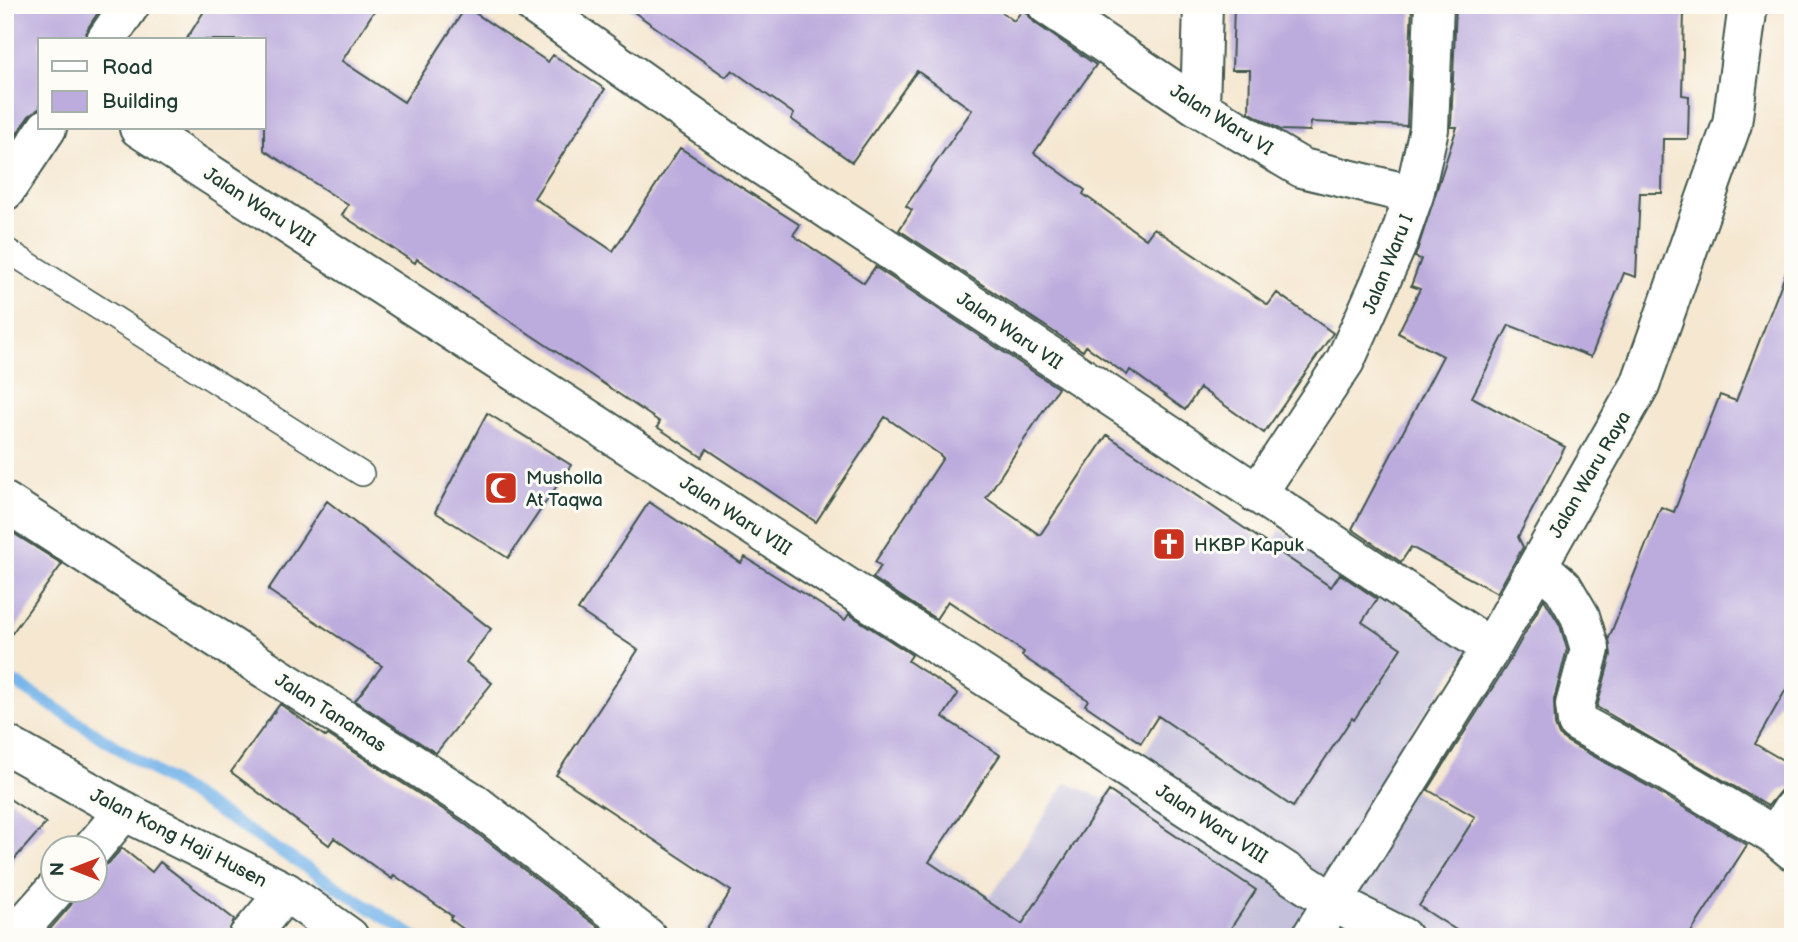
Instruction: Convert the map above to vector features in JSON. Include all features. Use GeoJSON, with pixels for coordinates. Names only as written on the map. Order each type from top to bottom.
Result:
{"type":"FeatureCollection","features":[{"type":"Feature","properties":{"kind":"street"},"geometry":{"type":"LineString","coordinates":[[107,38],[130,5]]}},
{"type":"Feature","properties":{"kind":"street","name":"Jalan Waru VII"},"geometry":{"type":"LineString","coordinates":[[534,5],[752,159],[1491,648]]}},
{"type":"Feature","properties":{"kind":"street","name":"Jalan Waru VI"},"geometry":{"type":"LineString","coordinates":[[1047,5],[1200,108],[1302,168],[1414,195]]}},
{"type":"Feature","properties":{"kind":"street"},"geometry":{"type":"LineString","coordinates":[[1200,108],[1203,5]]}},
{"type":"Feature","properties":{"kind":"street","name":"Jalan Waru I"},"geometry":{"type":"LineString","coordinates":[[1257,494],[1345,361],[1396,247],[1414,195],[1429,129],[1434,5]]}},
{"type":"Feature","properties":{"kind":"street","name":"Jalan Waru Raya"},"geometry":{"type":"LineString","coordinates":[[1311,937],[1491,648],[1640,385],[1732,124],[1748,5]]}},
{"type":"Feature","properties":{"kind":"street"},"geometry":{"type":"LineString","coordinates":[[5,191],[46,130]]}},
{"type":"Feature","properties":{"kind":"street","name":"Jalan Waru VIII"},"geometry":{"type":"LineString","coordinates":[[142,130],[1333,902],[1402,937]]}},
{"type":"Feature","properties":{"kind":"street","name":"Jalan Tanamas"},"geometry":{"type":"LineString","coordinates":[[5,502],[474,803],[647,937]]}},
{"type":"Feature","properties":{"kind":"street"},"geometry":{"type":"LineString","coordinates":[[1538,565],[1563,587],[1580,616],[1590,649],[1576,705],[1577,722],[1787,832]]}},
{"type":"Feature","properties":{"kind":"street","name":"Jalan Kong Haji Husen"},"geometry":{"type":"LineString","coordinates":[[5,744],[124,811],[286,892],[349,937]]}},
{"type":"Feature","properties":{"kind":"street"},"geometry":{"type":"LineString","coordinates":[[105,834],[124,811]]}},
{"type":"Feature","properties":{"kind":"street"},"geometry":{"type":"LineString","coordinates":[[248,937],[286,892]]}},
{"type":"Feature","properties":{"kind":"street"},"geometry":{"type":"LineString","coordinates":[[13,937],[42,904]]}},
{"type":"Feature","properties":{"kind":"lane"},"geometry":{"type":"LineString","coordinates":[[5,249],[362,474]]}},
{"type":"Feature","properties":{"kind":"shaded area"},"geometry":{"type":"Polygon","coordinates":[[[1280,530],[1469,650],[1384,771],[1644,937],[803,937],[880,819],[991,896],[1066,783],[1114,803],[1280,530]]]}},
{"type":"Feature","properties":{"kind":"building"},"geometry":{"type":"Polygon","coordinates":[[[5,5],[103,5],[85,38],[38,38],[38,109],[29,116],[5,151],[5,5]]]}},
{"type":"Feature","properties":{"kind":"building"},"geometry":{"type":"Polygon","coordinates":[[[208,5],[378,5],[342,61],[404,102],[466,7],[548,62],[553,55],[605,89],[534,198],[613,251],[680,148],[800,225],[793,235],[864,283],[875,267],[1058,388],[986,498],[1040,535],[1107,435],[1331,587],[1340,574],[1377,599],[1362,622],[1401,648],[1293,807],[1158,716],[1141,743],[1085,705],[1088,700],[1022,656],[1024,652],[948,601],[936,619],[873,578],[881,566],[875,562],[943,458],[939,454],[885,417],[816,522],[707,449],[702,457],[657,427],[660,422],[576,365],[417,259],[415,263],[342,215],[348,205],[264,150],[266,38],[187,38],[208,5]]]}},
{"type":"Feature","properties":{"kind":"building"},"geometry":{"type":"Polygon","coordinates":[[[624,5],[992,5],[1014,21],[1023,9],[1035,23],[1096,65],[1034,153],[1085,190],[1083,194],[1146,239],[1154,228],[1268,305],[1277,293],[1333,333],[1264,433],[1200,388],[1185,410],[1130,370],[1127,375],[1086,346],[1083,351],[899,230],[912,210],[906,206],[972,110],[917,71],[852,162],[791,119],[794,114],[732,70],[726,77],[624,5]]]}},
{"type":"Feature","properties":{"kind":"building"},"geometry":{"type":"Polygon","coordinates":[[[1234,5],[1412,5],[1407,126],[1311,122],[1310,131],[1281,130],[1249,112],[1250,70],[1232,70],[1234,5]]]}},
{"type":"Feature","properties":{"kind":"building"},"geometry":{"type":"Polygon","coordinates":[[[1456,5],[1583,5],[1684,10],[1682,95],[1689,96],[1688,139],[1663,139],[1662,193],[1640,193],[1636,277],[1624,273],[1591,357],[1509,325],[1472,397],[1565,447],[1518,537],[1523,547],[1497,593],[1411,547],[1401,562],[1352,529],[1443,356],[1398,333],[1420,289],[1411,286],[1421,259],[1415,257],[1457,127],[1451,127],[1456,5]]]}},
{"type":"Feature","properties":{"kind":"building"},"geometry":{"type":"Polygon","coordinates":[[[1790,262],[1793,263],[1793,677],[1755,744],[1793,766],[1793,786],[1782,789],[1768,806],[1597,707],[1611,655],[1609,638],[1661,507],[1674,512],[1720,395],[1736,401],[1790,262]]]}},
{"type":"Feature","properties":{"kind":"building","name":"Musholla At Taqwa"},"geometry":{"type":"Polygon","coordinates":[[[487,413],[571,465],[508,558],[435,512],[487,413]]]}},
{"type":"Feature","properties":{"kind":"building"},"geometry":{"type":"Polygon","coordinates":[[[327,501],[491,629],[466,662],[492,683],[436,753],[355,701],[382,666],[268,590],[327,501]]]}},
{"type":"Feature","properties":{"kind":"building"},"geometry":{"type":"Polygon","coordinates":[[[649,502],[741,563],[745,557],[845,620],[849,614],[912,655],[908,661],[958,694],[943,717],[1000,755],[929,862],[1022,924],[1109,791],[1256,890],[1225,937],[701,937],[731,891],[556,775],[638,650],[578,610],[649,502]]]}},
{"type":"Feature","properties":{"kind":"building"},"geometry":{"type":"Polygon","coordinates":[[[5,528],[62,564],[5,643],[5,528]]]}},
{"type":"Feature","properties":{"kind":"building"},"geometry":{"type":"Polygon","coordinates":[[[1544,599],[1560,625],[1567,649],[1554,700],[1555,725],[1559,735],[1747,845],[1688,937],[1467,937],[1419,906],[1475,817],[1428,790],[1510,660],[1544,599]]]}},
{"type":"Feature","properties":{"kind":"building"},"geometry":{"type":"Polygon","coordinates":[[[280,704],[326,737],[328,735],[461,821],[611,937],[474,937],[450,919],[452,916],[394,875],[392,879],[334,838],[329,845],[231,772],[280,704]]]}},
{"type":"Feature","properties":{"kind":"building"},"geometry":{"type":"Polygon","coordinates":[[[5,796],[46,823],[5,870],[5,796]]]}},
{"type":"Feature","properties":{"kind":"building"},"geometry":{"type":"Polygon","coordinates":[[[122,848],[152,872],[160,862],[234,919],[227,937],[43,937],[71,904],[108,904],[109,863],[122,848]]]}},
{"type":"Feature","properties":{"kind":"waterway"},"geometry":{"type":"LineString","coordinates":[[5,676],[415,937]]}},
{"type":"Feature","properties":{"kind":"place","name":"Musholla At Taqwa"},"geometry":{"type":"Point","coordinates":[501,488]}},
{"type":"Feature","properties":{"kind":"place","name":"HKBP Kapuk"},"geometry":{"type":"Point","coordinates":[1169,544]}}]}
